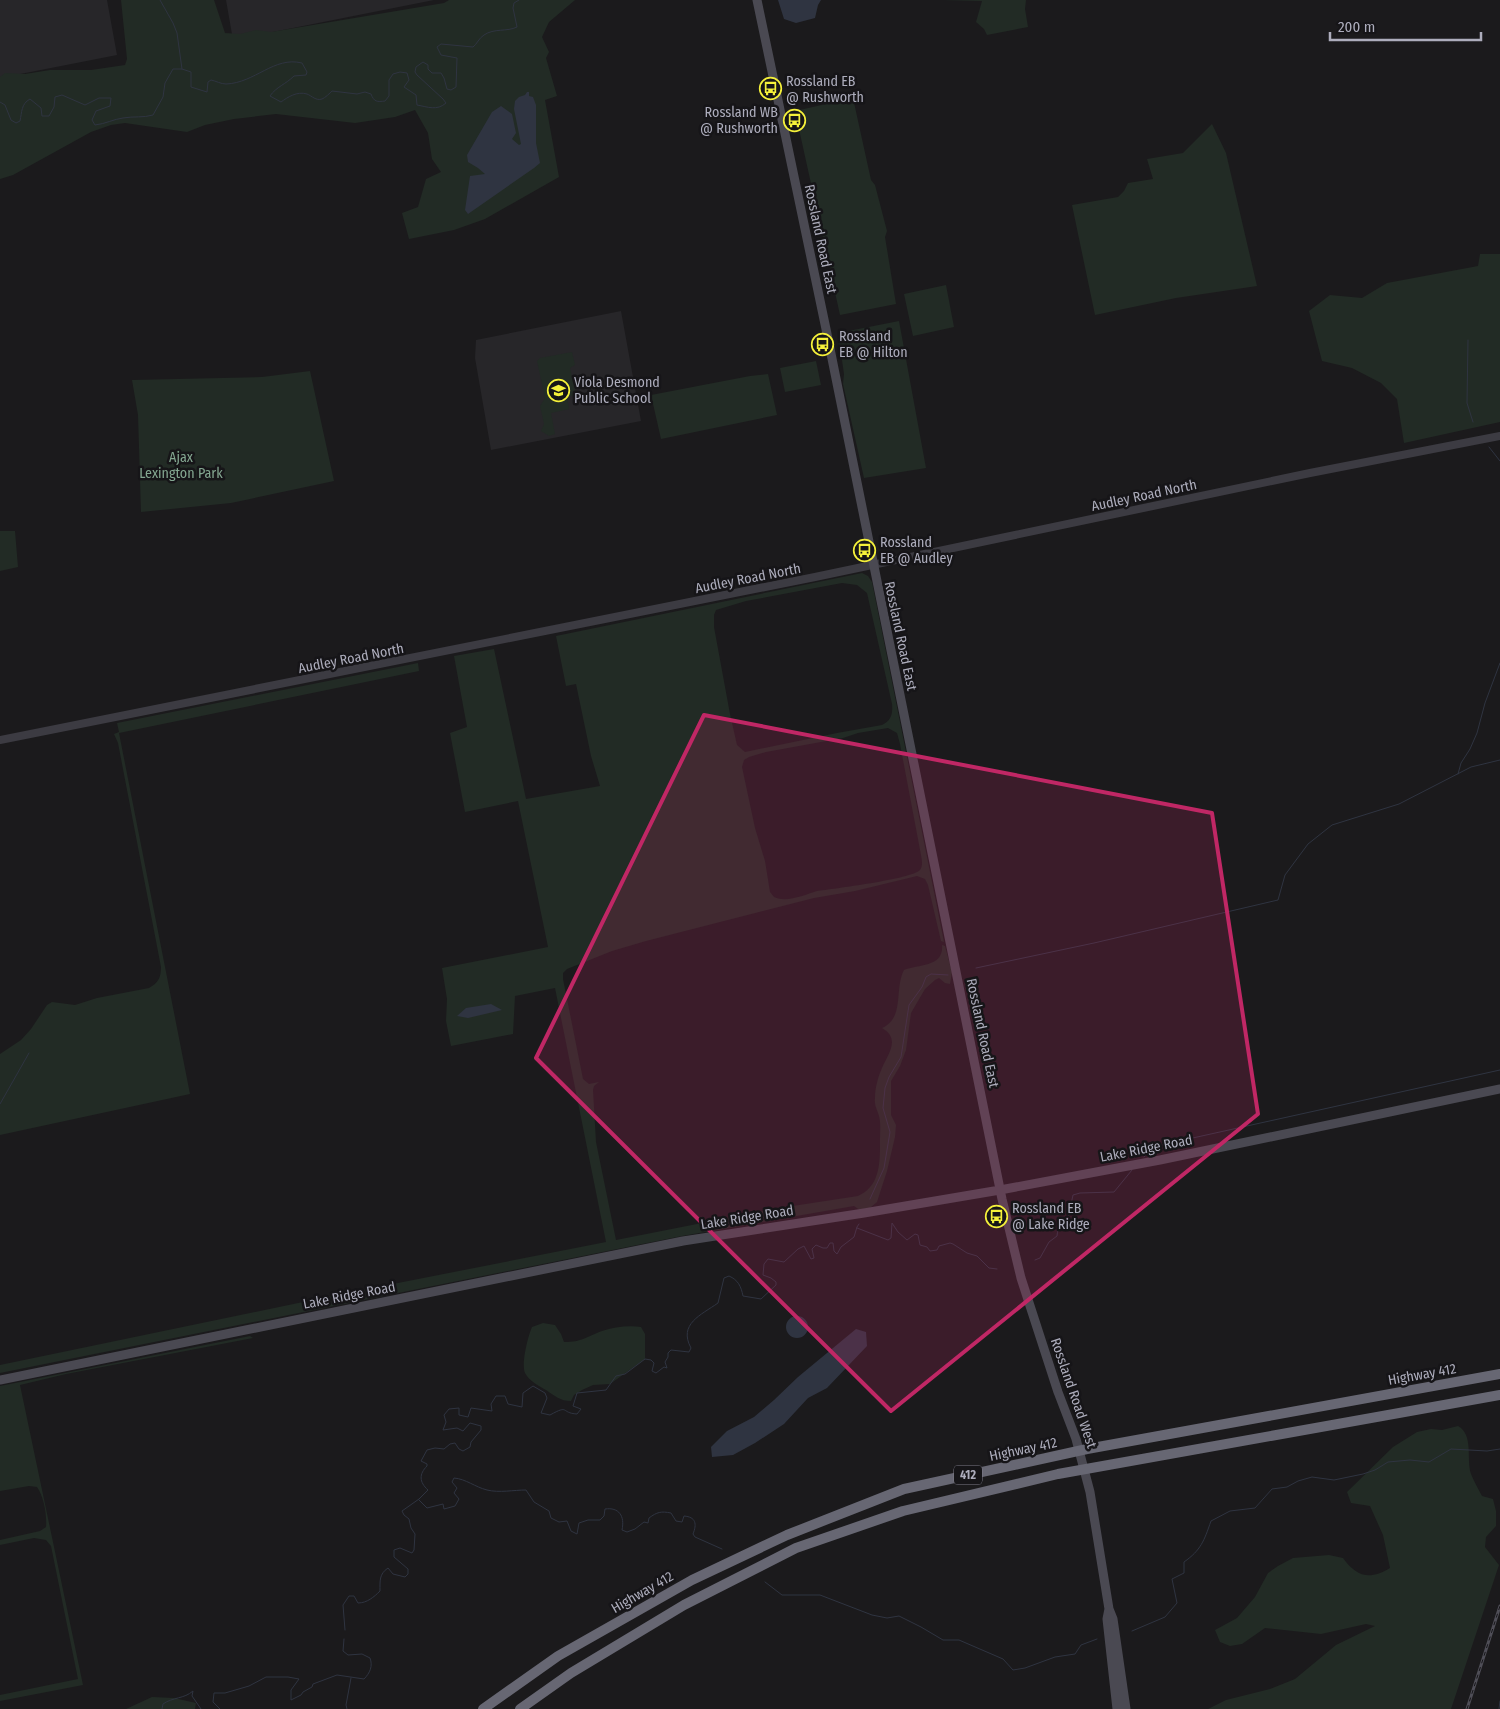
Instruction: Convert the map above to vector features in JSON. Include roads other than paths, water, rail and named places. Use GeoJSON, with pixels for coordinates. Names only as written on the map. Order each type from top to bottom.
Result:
{"type":"FeatureCollection","features":[{"type":"Feature","properties":{"kind":"highway","name":"Highway 412"},"geometry":{"type":"LineString","coordinates":[[483,1709],[558,1656],[692,1580],[787,1535],[904,1489],[1088,1449],[1500,1374]]}},
{"type":"Feature","properties":{"kind":"highway","name":"412"},"geometry":{"type":"LineString","coordinates":[[520,1709],[571,1673],[684,1606],[796,1548],[903,1511],[1058,1474],[1500,1395]]}},
{"type":"Feature","properties":{"kind":"main road","name":"Rossland Road East"},"geometry":{"type":"LineString","coordinates":[[757,0],[826,329],[872,565],[1000,1190]]}},
{"type":"Feature","properties":{"kind":"main road","name":"Lake Ridge Road"},"geometry":{"type":"LineString","coordinates":[[0,1380],[683,1241],[1000,1190],[1160,1160],[1500,1089]]}},
{"type":"Feature","properties":{"kind":"main road","name":"Rossland Road West"},"geometry":{"type":"LineString","coordinates":[[1000,1190],[1024,1287],[1058,1392],[1076,1439],[1090,1492],[1109,1609],[1113,1620],[1126,1709]]}},
{"type":"Feature","properties":{"kind":"main road","name":"Rossland Road West"},"geometry":{"type":"LineString","coordinates":[[1109,1609],[1107,1619],[1117,1709]]}},
{"type":"Feature","properties":{"kind":"street","name":"Audley Road North"},"geometry":{"type":"LineString","coordinates":[[0,740],[946,551],[1310,473],[1500,436]]}},
{"type":"Feature","properties":{"kind":"water"},"geometry":{"type":"Polygon","coordinates":[[[778,0],[821,0],[815,18],[796,23],[784,19],[778,0]]]}},
{"type":"Feature","properties":{"kind":"water"},"geometry":{"type":"Polygon","coordinates":[[[529,92],[529,96],[533,97],[536,105],[536,143],[540,163],[468,214],[465,210],[470,176],[485,174],[468,162],[467,155],[492,112],[501,106],[512,114],[516,133],[512,139],[519,145],[521,144],[514,109],[515,101],[529,92]]]}},
{"type":"Feature","properties":{"kind":"water"},"geometry":{"type":"Polygon","coordinates":[[[491,1004],[502,1010],[468,1018],[457,1016],[466,1008],[491,1004]]]}},
{"type":"Feature","properties":{"kind":"water"},"geometry":{"type":"Polygon","coordinates":[[[797,1316],[807,1323],[808,1327],[801,1337],[797,1338],[787,1331],[786,1327],[793,1317],[797,1316]]]}},
{"type":"Feature","properties":{"kind":"water"},"geometry":{"type":"Polygon","coordinates":[[[856,1329],[866,1332],[867,1346],[827,1388],[808,1398],[784,1424],[755,1443],[733,1455],[712,1457],[711,1447],[727,1431],[754,1417],[798,1377],[856,1329]]]}},
{"type":"Feature","properties":{"kind":"waterway"},"geometry":{"type":"LineString","coordinates":[[160,0],[177,33],[182,69]]}},
{"type":"Feature","properties":{"kind":"waterway"},"geometry":{"type":"LineString","coordinates":[[0,102],[5,105],[11,120],[16,123],[20,121],[23,106],[30,99],[41,108],[42,116],[49,116],[54,107],[55,97],[62,95],[85,105],[99,98],[111,98],[110,106],[96,111],[92,120],[95,125],[127,117],[153,115],[163,97],[165,83],[173,69],[191,72],[191,87],[207,92],[208,82],[211,80],[224,84],[236,83],[273,66],[292,62],[302,63],[307,72],[306,75],[294,76],[270,96],[281,102],[290,96],[300,93],[322,99],[332,91],[357,94],[365,92],[371,94],[376,101],[385,101],[389,96],[389,80],[393,74],[400,72],[407,73],[409,80],[404,87],[416,95],[417,105],[436,108],[446,103],[417,75],[415,72],[416,67],[423,62],[428,65],[428,69],[432,73],[441,73],[447,89],[451,90],[456,87],[457,58],[441,55],[437,47],[441,44],[473,47],[482,36],[488,33],[517,27],[513,8],[514,3],[519,0]]}},
{"type":"Feature","properties":{"kind":"waterway"},"geometry":{"type":"LineString","coordinates":[[1468,340],[1467,403],[1473,422]]}},
{"type":"Feature","properties":{"kind":"waterway"},"geometry":{"type":"LineString","coordinates":[[1489,447],[1500,461]]}},
{"type":"Feature","properties":{"kind":"waterway"},"geometry":{"type":"LineString","coordinates":[[1458,774],[1461,763],[1477,733],[1485,703],[1500,663]]}},
{"type":"Feature","properties":{"kind":"waterway"},"geometry":{"type":"LineString","coordinates":[[976,968],[1094,943],[1278,900],[1285,875],[1308,844],[1332,825],[1399,804],[1471,767],[1500,760]]}},
{"type":"Feature","properties":{"kind":"waterway"},"geometry":{"type":"LineString","coordinates":[[870,1199],[884,1168],[890,1132],[883,1108],[885,1088],[901,1057],[909,1005],[922,987],[926,977],[931,974],[948,975]]}},
{"type":"Feature","properties":{"kind":"waterway"},"geometry":{"type":"LineString","coordinates":[[0,1104],[29,1053]]}},
{"type":"Feature","properties":{"kind":"waterway"},"geometry":{"type":"LineString","coordinates":[[1144,1157],[1152,1147],[1500,1070]]}},
{"type":"Feature","properties":{"kind":"waterway"},"geometry":{"type":"LineString","coordinates":[[1035,1260],[1040,1258],[1049,1242],[1057,1236],[1061,1223],[1068,1218],[1073,1195],[1114,1192],[1132,1170]]}},
{"type":"Feature","properties":{"kind":"waterway"},"geometry":{"type":"LineString","coordinates":[[857,1228],[888,1240],[891,1238],[892,1223],[907,1240],[915,1234],[918,1235],[920,1245],[927,1247],[930,1251],[937,1250],[939,1246],[950,1243],[967,1253],[977,1256],[989,1268],[997,1269]]}},
{"type":"Feature","properties":{"kind":"waterway"},"geometry":{"type":"LineString","coordinates":[[345,1630],[343,1605],[349,1596],[354,1596],[358,1603],[373,1597],[380,1591],[382,1575],[388,1568],[393,1574],[405,1577],[408,1574],[408,1569],[394,1557],[394,1550],[400,1548],[412,1553],[414,1550],[415,1534],[409,1519],[402,1511],[428,1490],[421,1478],[427,1466],[427,1464],[421,1461],[427,1450],[435,1448],[444,1449],[450,1444],[455,1443],[463,1451],[470,1447],[471,1442],[481,1430],[481,1426],[470,1423],[463,1431],[457,1428],[443,1430],[446,1422],[444,1415],[449,1409],[459,1408],[459,1415],[468,1417],[471,1408],[492,1411],[491,1404],[496,1396],[505,1396],[508,1404],[522,1407],[523,1393],[533,1386],[545,1393],[547,1398],[541,1413],[550,1415],[563,1410],[577,1414],[581,1409],[573,1406],[577,1393],[606,1390],[616,1376],[625,1374],[645,1359],[651,1360],[654,1363],[652,1371],[656,1373],[664,1367],[667,1368],[665,1362],[671,1350],[689,1352],[691,1348],[687,1333],[689,1326],[699,1316],[718,1303],[724,1278],[729,1276],[735,1279],[740,1286],[743,1296],[761,1299],[776,1285],[776,1282],[771,1278],[763,1275],[764,1264],[768,1259],[784,1262],[804,1246],[811,1259],[814,1258],[812,1249],[816,1245],[827,1248],[830,1243],[833,1243],[834,1251],[837,1254],[841,1247],[854,1237],[859,1224]]}},
{"type":"Feature","properties":{"kind":"waterway"},"geometry":{"type":"LineString","coordinates":[[1132,1631],[1165,1617],[1177,1603],[1172,1579],[1184,1573],[1184,1562],[1201,1544],[1211,1521],[1230,1511],[1255,1508],[1272,1489],[1287,1487],[1312,1477],[1334,1480],[1363,1474],[1375,1470],[1388,1462],[1410,1460],[1429,1462],[1451,1449],[1487,1451],[1500,1449]]}},
{"type":"Feature","properties":{"kind":"waterway"},"geometry":{"type":"LineString","coordinates":[[419,1500],[427,1508],[443,1504],[444,1509],[455,1506],[459,1499],[454,1493],[457,1488],[452,1482],[454,1478],[492,1491],[526,1490],[534,1502],[549,1511],[551,1518],[559,1522],[567,1521],[571,1531],[577,1534],[579,1523],[588,1520],[600,1520],[604,1516],[605,1509],[614,1509],[620,1514],[623,1521],[622,1530],[627,1532],[644,1522],[648,1523],[649,1518],[654,1514],[668,1512],[671,1513],[676,1521],[682,1522],[684,1516],[693,1519],[695,1524],[693,1534],[695,1537],[722,1549]]}},
{"type":"Feature","properties":{"kind":"waterway"},"geometry":{"type":"LineString","coordinates":[[765,1582],[782,1595],[820,1595],[872,1615],[887,1618],[899,1616],[943,1640],[959,1640],[1003,1659],[1013,1670],[1025,1668],[1055,1657],[1075,1654],[1081,1645],[1097,1639]]}},
{"type":"Feature","properties":{"kind":"waterway"},"geometry":{"type":"LineString","coordinates":[[220,1709],[213,1702],[214,1693],[225,1693],[249,1686],[266,1677],[299,1679],[291,1690],[291,1700],[301,1695],[312,1687],[313,1684],[337,1675],[364,1679],[370,1669],[370,1658],[362,1654],[348,1655],[343,1651],[344,1639]]}},
{"type":"Feature","properties":{"kind":"waterway"},"geometry":{"type":"LineString","coordinates":[[347,1709],[346,1705],[351,1678]]}},
{"type":"Feature","properties":{"kind":"waterway"},"geometry":{"type":"LineString","coordinates":[[162,1709],[163,1704],[193,1691],[192,1696],[201,1709]]}},
{"type":"Feature","properties":{"kind":"waterway"},"geometry":{"type":"LineString","coordinates":[[1499,1709],[1500,1701]]}},
{"type":"Feature","properties":{"kind":"railway"},"geometry":{"type":"LineString","coordinates":[[1467,1709],[1500,1606]]}},
{"type":"Feature","properties":{"kind":"place","name":"Rossland EB @ Rushworth"},"geometry":{"type":"Point","coordinates":[770,89]}},
{"type":"Feature","properties":{"kind":"place","name":"Rossland WB @ Rushworth"},"geometry":{"type":"Point","coordinates":[794,120]}},
{"type":"Feature","properties":{"kind":"place","name":"Rossland EB @ Hilton"},"geometry":{"type":"Point","coordinates":[823,344]}},
{"type":"Feature","properties":{"kind":"place","name":"Viola Desmond Public School"},"geometry":{"type":"Point","coordinates":[558,390]}},
{"type":"Feature","properties":{"kind":"place","name":"Rossland EB @ Audley"},"geometry":{"type":"Point","coordinates":[864,550]}},
{"type":"Feature","properties":{"kind":"place","name":"Rossland EB @ Lake Ridge"},"geometry":{"type":"Point","coordinates":[996,1216]}},
{"type":"Feature","properties":{"kind":"park label","name":"Ajax Lexington Park"},"geometry":{"type":"Point","coordinates":[181,466]}}]}
